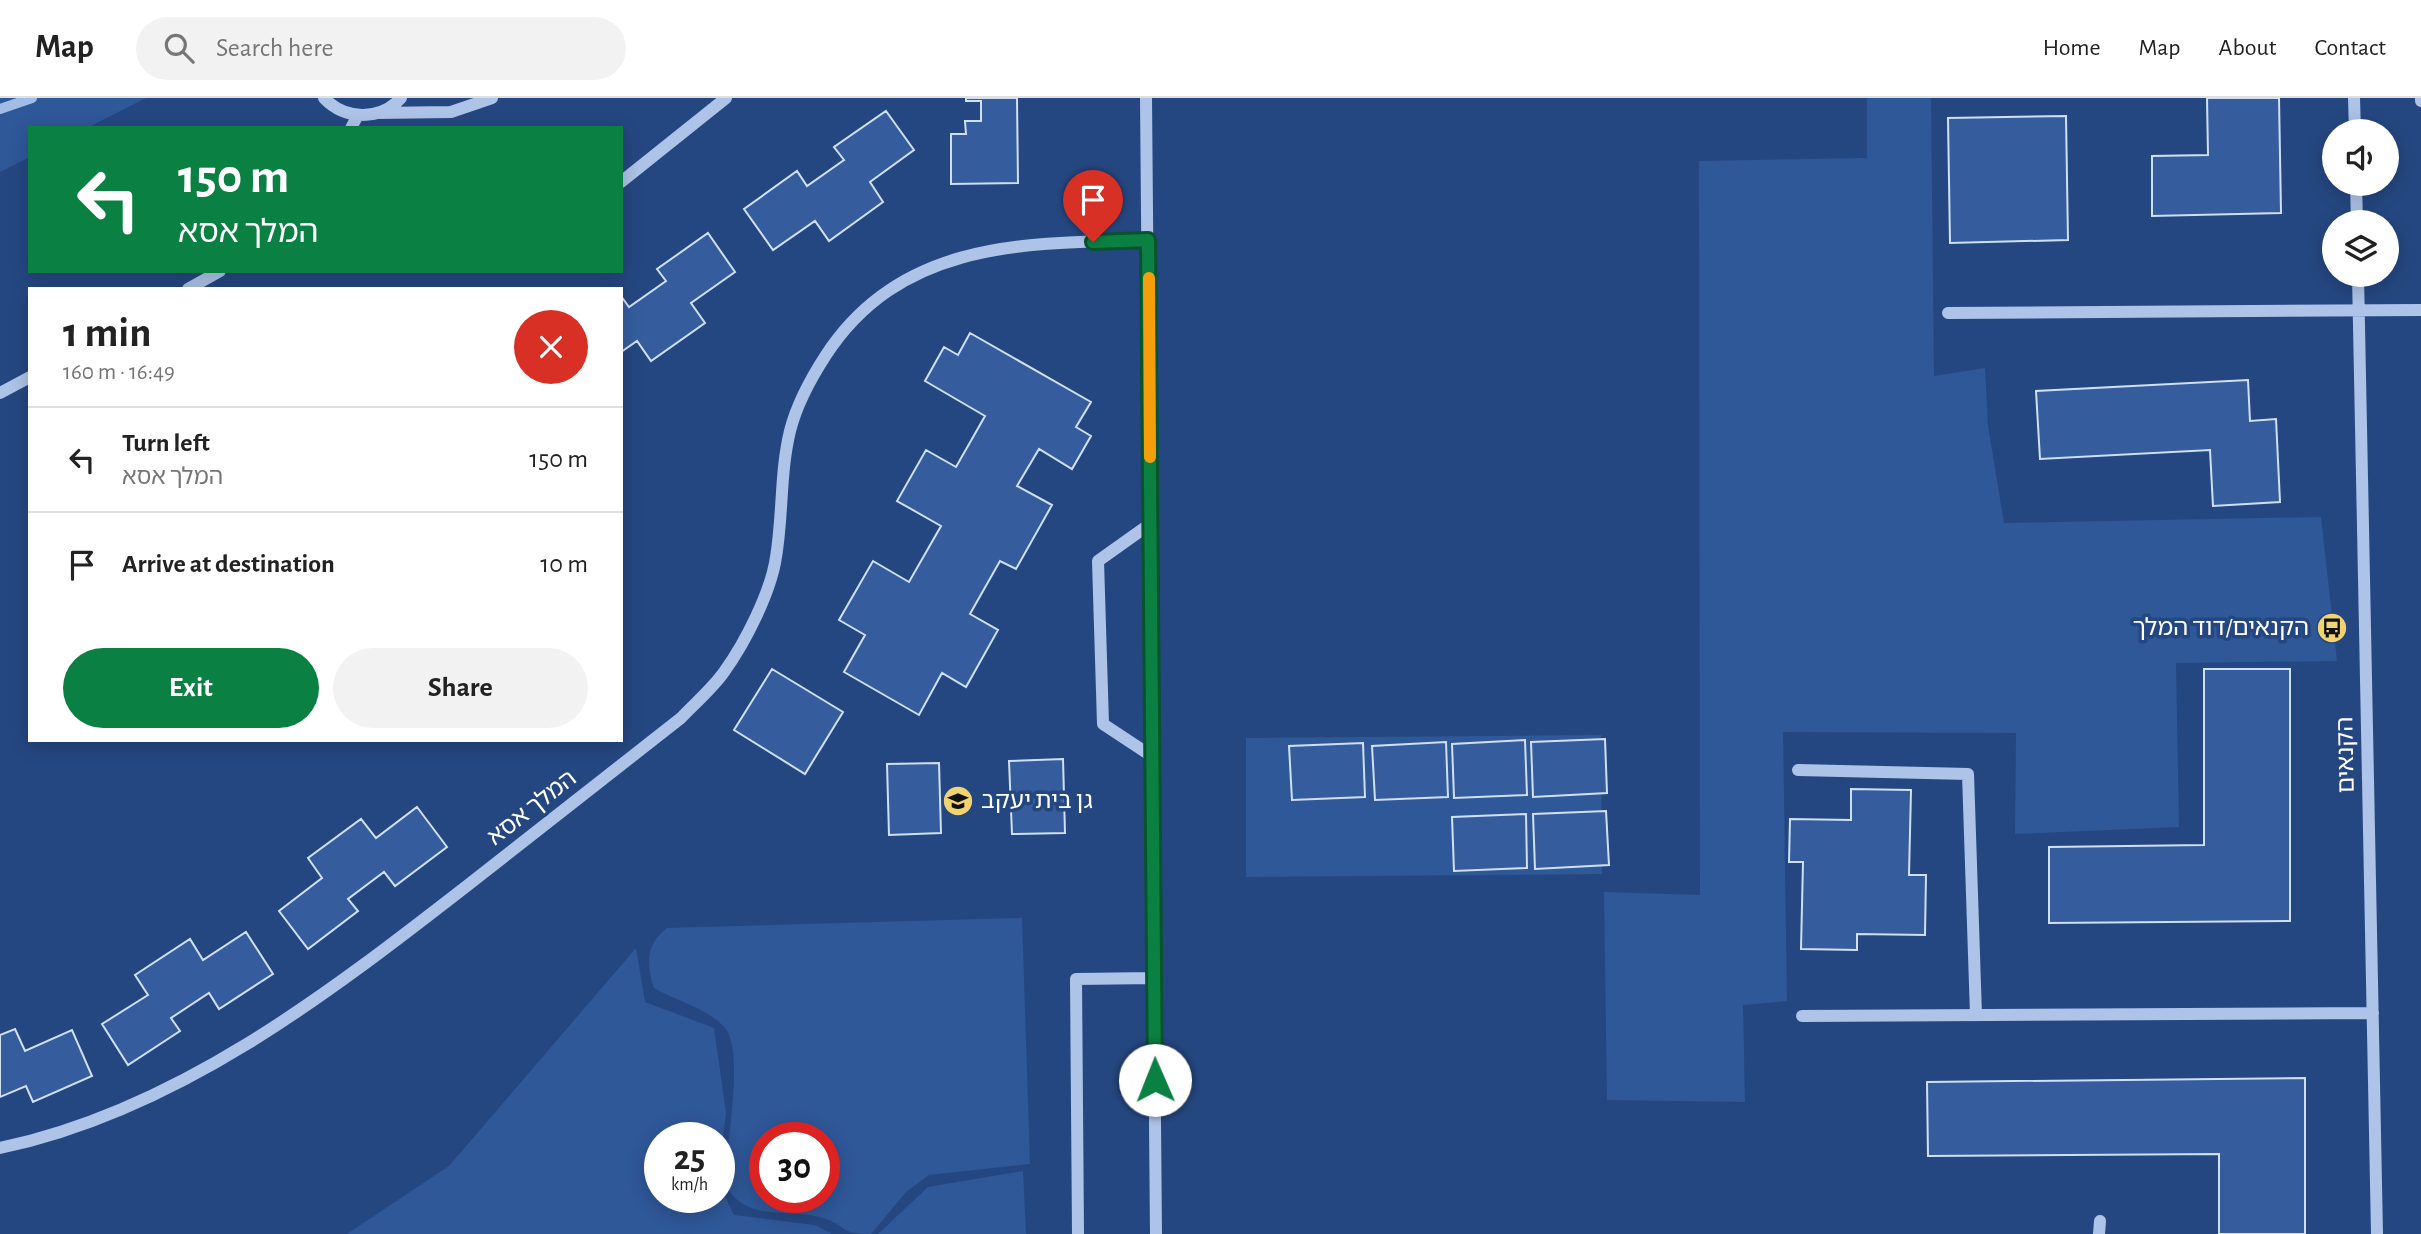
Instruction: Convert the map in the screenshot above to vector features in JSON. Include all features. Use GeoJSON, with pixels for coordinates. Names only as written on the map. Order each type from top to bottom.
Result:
{"type":"FeatureCollection","features":[{"type":"Feature","properties":{"kind":"street"},"geometry":{"type":"LineString","coordinates":[[324,98],[340,110],[358,115],[451,112],[492,98]]}},
{"type":"Feature","properties":{"kind":"street"},"geometry":{"type":"LineString","coordinates":[[377,113],[401,98]]}},
{"type":"Feature","properties":{"kind":"street"},"geometry":{"type":"LineString","coordinates":[[623,180],[726,98]]}},
{"type":"Feature","properties":{"kind":"street"},"geometry":{"type":"LineString","coordinates":[[1146,98],[1156,1234]]}},
{"type":"Feature","properties":{"kind":"street"},"geometry":{"type":"LineString","coordinates":[[2354,98],[2355,119]]}},
{"type":"Feature","properties":{"kind":"street"},"geometry":{"type":"LineString","coordinates":[[352,126],[358,115]]}},
{"type":"Feature","properties":{"kind":"street","name":"המלך אסא"},"geometry":{"type":"LineString","coordinates":[[0,1148],[111,1113],[207,1068],[367,963],[681,718],[724,673],[752,623],[776,559],[790,431],[807,384],[839,336],[873,299],[957,257],[999,248],[1148,240]]}},
{"type":"Feature","properties":{"kind":"street"},"geometry":{"type":"LineString","coordinates":[[192,287],[216,273]]}},
{"type":"Feature","properties":{"kind":"street","name":"הקנאים"},"geometry":{"type":"LineString","coordinates":[[2358,287],[2377,1234]]}},
{"type":"Feature","properties":{"kind":"street"},"geometry":{"type":"LineString","coordinates":[[1948,313],[2421,310]]}},
{"type":"Feature","properties":{"kind":"street"},"geometry":{"type":"LineString","coordinates":[[0,393],[28,378]]}},
{"type":"Feature","properties":{"kind":"street"},"geometry":{"type":"LineString","coordinates":[[1150,524],[1098,561],[1103,724],[1153,757]]}},
{"type":"Feature","properties":{"kind":"street"},"geometry":{"type":"LineString","coordinates":[[1798,769],[1968,775],[1976,1015]]}},
{"type":"Feature","properties":{"kind":"street"},"geometry":{"type":"LineString","coordinates":[[1078,1234],[1076,979],[1154,978]]}},
{"type":"Feature","properties":{"kind":"street"},"geometry":{"type":"LineString","coordinates":[[1802,1016],[2373,1013]]}},
{"type":"Feature","properties":{"kind":"shaded area"},"geometry":{"type":"Polygon","coordinates":[[[0,98],[146,98],[91,126],[28,126],[28,158],[0,172],[0,98]]]}},
{"type":"Feature","properties":{"kind":"shaded area"},"geometry":{"type":"Polygon","coordinates":[[[1867,98],[1931,98],[1934,376],[1985,368],[1988,426],[2004,523],[2321,517],[2337,661],[2176,663],[2179,827],[2015,834],[2016,733],[1783,732],[1787,1001],[1743,1005],[1745,1102],[1607,1100],[1604,892],[1700,895],[1699,161],[1867,158],[1867,98]]]}},
{"type":"Feature","properties":{"kind":"shaded area"},"geometry":{"type":"Polygon","coordinates":[[[1601,735],[1602,874],[1246,877],[1246,738],[1601,735]]]}},
{"type":"Feature","properties":{"kind":"shaded area"},"geometry":{"type":"Polygon","coordinates":[[[1022,918],[1030,1164],[929,1175],[906,1192],[871,1234],[861,1234],[826,1219],[784,1213],[840,1213],[840,1122],[749,1122],[749,1207],[745,1205],[735,1198],[735,1122],[731,1122],[734,1057],[731,1040],[725,1028],[710,1015],[654,988],[649,963],[652,948],[667,928],[1022,918]]]}},
{"type":"Feature","properties":{"kind":"shaded area"},"geometry":{"type":"Polygon","coordinates":[[[636,948],[645,1002],[714,1028],[726,1113],[725,1122],[644,1122],[644,1213],[733,1213],[815,1225],[832,1234],[347,1234],[449,1166],[636,948]]]}},
{"type":"Feature","properties":{"kind":"shaded area"},"geometry":{"type":"Polygon","coordinates":[[[1023,1171],[1026,1234],[878,1234],[928,1187],[1023,1171]]]}},
{"type":"Feature","properties":{"kind":"building"},"geometry":{"type":"Polygon","coordinates":[[[966,98],[1017,98],[1018,183],[951,184],[951,134],[966,134],[965,121],[981,121],[981,101],[966,101],[966,98]]]}},
{"type":"Feature","properties":{"kind":"building"},"geometry":{"type":"Polygon","coordinates":[[[2207,98],[2279,98],[2281,213],[2152,216],[2152,156],[2208,155],[2207,98]]]}},
{"type":"Feature","properties":{"kind":"building"},"geometry":{"type":"Polygon","coordinates":[[[886,111],[914,150],[870,182],[883,202],[829,241],[815,221],[773,250],[744,209],[797,171],[807,186],[844,160],[834,147],[886,111]]]}},
{"type":"Feature","properties":{"kind":"building"},"geometry":{"type":"Polygon","coordinates":[[[2066,116],[2068,240],[1950,243],[1948,118],[2066,116]]]}},
{"type":"Feature","properties":{"kind":"building"},"geometry":{"type":"Polygon","coordinates":[[[708,233],[735,272],[691,303],[705,323],[651,361],[637,341],[623,351],[623,299],[629,307],[666,281],[657,269],[708,233]]]}},
{"type":"Feature","properties":{"kind":"building"},"geometry":{"type":"Polygon","coordinates":[[[970,333],[1091,402],[1076,427],[1091,436],[1072,469],[1039,449],[1017,486],[1052,505],[1016,569],[1000,561],[970,614],[998,630],[966,687],[942,673],[919,715],[844,672],[865,635],[839,620],[873,561],[909,582],[941,526],[897,501],[926,450],[956,467],[985,416],[925,381],[944,347],[958,355],[970,333]]]}},
{"type":"Feature","properties":{"kind":"building"},"geometry":{"type":"Polygon","coordinates":[[[2248,380],[2250,421],[2276,419],[2280,502],[2213,506],[2210,450],[2040,459],[2036,391],[2248,380]]]}},
{"type":"Feature","properties":{"kind":"building"},"geometry":{"type":"Polygon","coordinates":[[[772,669],[843,712],[805,774],[734,730],[772,669]]]}},
{"type":"Feature","properties":{"kind":"building"},"geometry":{"type":"Polygon","coordinates":[[[2204,669],[2290,669],[2290,921],[2049,923],[2049,847],[2204,845],[2204,669]]]}},
{"type":"Feature","properties":{"kind":"building"},"geometry":{"type":"Polygon","coordinates":[[[1605,739],[1607,793],[1533,797],[1531,742],[1605,739]]]}},
{"type":"Feature","properties":{"kind":"building"},"geometry":{"type":"Polygon","coordinates":[[[1525,740],[1527,795],[1454,798],[1452,744],[1525,740]]]}},
{"type":"Feature","properties":{"kind":"building"},"geometry":{"type":"Polygon","coordinates":[[[1446,742],[1448,797],[1375,800],[1372,746],[1446,742]]]}},
{"type":"Feature","properties":{"kind":"building"},"geometry":{"type":"Polygon","coordinates":[[[1363,743],[1365,797],[1292,800],[1289,746],[1363,743]]]}},
{"type":"Feature","properties":{"kind":"building"},"geometry":{"type":"Polygon","coordinates":[[[1063,759],[1065,833],[1012,834],[1009,761],[1063,759]]]}},
{"type":"Feature","properties":{"kind":"building"},"geometry":{"type":"Polygon","coordinates":[[[939,763],[941,833],[889,835],[887,764],[939,763]]]}},
{"type":"Feature","properties":{"kind":"building"},"geometry":{"type":"Polygon","coordinates":[[[1851,789],[1911,790],[1909,875],[1926,875],[1925,935],[1857,934],[1857,950],[1801,949],[1803,862],[1789,862],[1790,819],[1851,820],[1851,789]]]}},
{"type":"Feature","properties":{"kind":"building"},"geometry":{"type":"Polygon","coordinates":[[[417,807],[447,847],[395,886],[384,872],[348,899],[358,911],[308,949],[279,911],[322,878],[308,858],[361,819],[376,838],[417,807]]]}},
{"type":"Feature","properties":{"kind":"building"},"geometry":{"type":"Polygon","coordinates":[[[1606,811],[1609,865],[1535,869],[1533,814],[1606,811]]]}},
{"type":"Feature","properties":{"kind":"building"},"geometry":{"type":"Polygon","coordinates":[[[1526,814],[1527,868],[1454,871],[1452,817],[1526,814]]]}},
{"type":"Feature","properties":{"kind":"building"},"geometry":{"type":"Polygon","coordinates":[[[246,932],[273,974],[219,1009],[209,993],[171,1018],[180,1031],[128,1065],[102,1024],[148,995],[135,975],[190,939],[203,960],[246,932]]]}},
{"type":"Feature","properties":{"kind":"building"},"geometry":{"type":"Polygon","coordinates":[[[15,1029],[25,1051],[72,1030],[92,1076],[33,1102],[26,1086],[0,1097],[0,1035],[15,1029]]]}},
{"type":"Feature","properties":{"kind":"building"},"geometry":{"type":"Polygon","coordinates":[[[2305,1078],[2305,1234],[2219,1234],[2219,1154],[1928,1156],[1927,1082],[2305,1078]]]}},
{"type":"Feature","properties":{"kind":"waterway"},"geometry":{"type":"LineString","coordinates":[[0,109],[32,98]]}},
{"type":"Feature","properties":{"kind":"slow traffic"},"geometry":{"type":"LineString","coordinates":[[1149,278],[1150,457]]}},
{"type":"Feature","properties":{"kind":"place","name":"הקנאים/דוד המלך"},"geometry":{"type":"Point","coordinates":[2332,628]}},
{"type":"Feature","properties":{"kind":"place","name":"גן בית יעקב"},"geometry":{"type":"Point","coordinates":[958,801]}},
{"type":"Feature","properties":{"kind":"route"},"geometry":{"type":"LineString","coordinates":[[1093,242],[1148,240],[1155,1080]]}}]}
